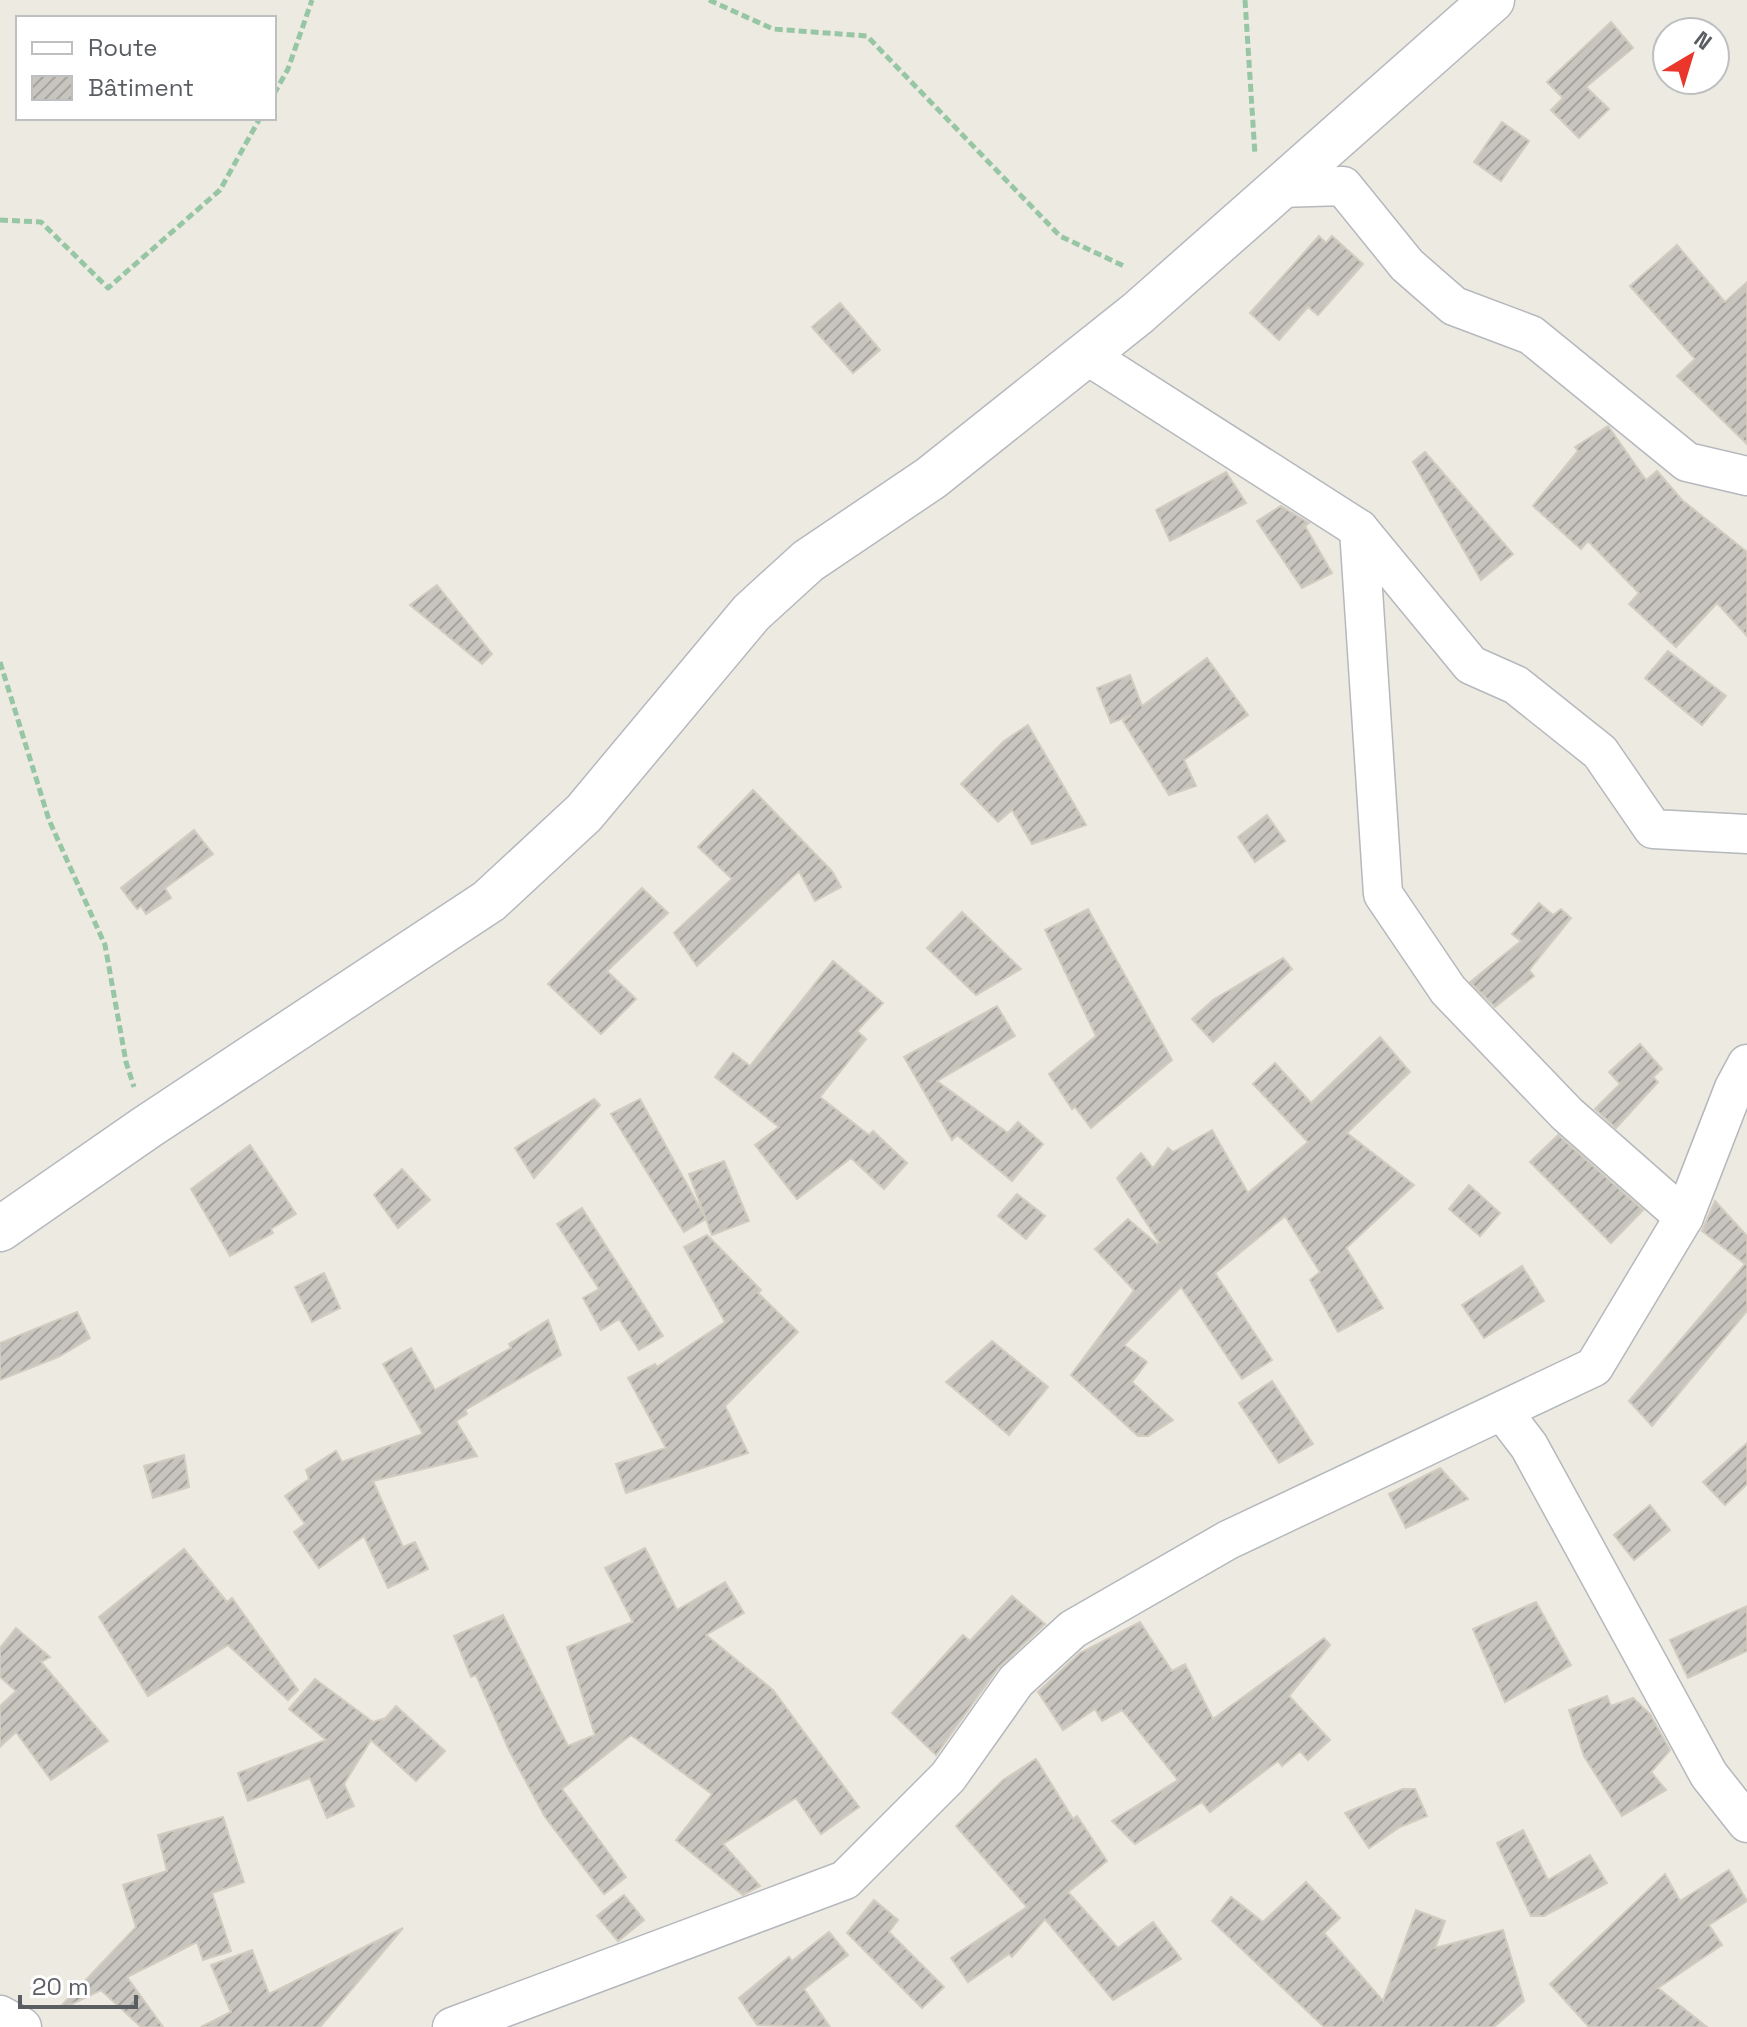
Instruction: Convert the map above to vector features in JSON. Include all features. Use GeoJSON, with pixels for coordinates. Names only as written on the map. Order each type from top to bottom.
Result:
{"type":"FeatureCollection","features":[{"type":"Feature","properties":{"kind":"main road"},"geometry":{"type":"LineString","coordinates":[[0,1229],[147,1127],[489,901],[584,813],[751,613],[808,561],[931,478],[1168,287],[1492,0]]}},
{"type":"Feature","properties":{"kind":"street"},"geometry":{"type":"LineString","coordinates":[[1279,188],[1343,186],[1407,265],[1454,306],[1531,335],[1687,462],[1747,476]]}},
{"type":"Feature","properties":{"kind":"street"},"geometry":{"type":"LineString","coordinates":[[1085,354],[1359,529],[1471,665],[1516,685],[1600,752],[1653,829],[1747,834]]}},
{"type":"Feature","properties":{"kind":"street"},"geometry":{"type":"LineString","coordinates":[[1359,529],[1383,894],[1448,990],[1567,1114],[1684,1217]]}},
{"type":"Feature","properties":{"kind":"street"},"geometry":{"type":"LineString","coordinates":[[452,2027],[845,1880],[948,1777],[1016,1681],[1073,1629],[1228,1540],[1594,1367],[1684,1217],[1734,1088],[1747,1064]]}},
{"type":"Feature","properties":{"kind":"street"},"geometry":{"type":"LineString","coordinates":[[1503,1412],[1529,1446],[1709,1775],[1747,1823]]}},
{"type":"Feature","properties":{"kind":"street"},"geometry":{"type":"LineString","coordinates":[[0,2015],[22,2027]]}},
{"type":"Feature","properties":{"kind":"path"},"geometry":{"type":"LineString","coordinates":[[276,90],[288,69],[312,0]]}},
{"type":"Feature","properties":{"kind":"path"},"geometry":{"type":"LineString","coordinates":[[709,0],[773,29],[867,36],[1060,236],[1168,287]]}},
{"type":"Feature","properties":{"kind":"path"},"geometry":{"type":"LineString","coordinates":[[1245,0],[1254,153],[1279,188]]}},
{"type":"Feature","properties":{"kind":"path"},"geometry":{"type":"LineString","coordinates":[[0,220],[41,222],[108,288],[220,190],[259,120]]}},
{"type":"Feature","properties":{"kind":"path"},"geometry":{"type":"LineString","coordinates":[[0,662],[49,820],[105,945],[126,1062],[147,1127]]}},
{"type":"Feature","properties":{"kind":"building"},"geometry":{"type":"Polygon","coordinates":[[[1611,22],[1633,48],[1586,87],[1609,109],[1579,138],[1551,110],[1563,98],[1547,82],[1611,22]]]}},
{"type":"Feature","properties":{"kind":"building"},"geometry":{"type":"Polygon","coordinates":[[[1502,122],[1529,141],[1501,181],[1474,162],[1502,122]]]}},
{"type":"Feature","properties":{"kind":"building"},"geometry":{"type":"Polygon","coordinates":[[[1319,236],[1326,243],[1332,236],[1363,264],[1318,315],[1308,307],[1279,340],[1250,313],[1319,236]]]}},
{"type":"Feature","properties":{"kind":"building"},"geometry":{"type":"Polygon","coordinates":[[[1677,245],[1725,302],[1747,282],[1747,444],[1677,376],[1695,359],[1630,286],[1677,245]]]}},
{"type":"Feature","properties":{"kind":"building"},"geometry":{"type":"Polygon","coordinates":[[[840,303],[880,350],[853,373],[812,327],[840,303]]]}},
{"type":"Feature","properties":{"kind":"building"},"geometry":{"type":"Polygon","coordinates":[[[1608,426],[1646,480],[1657,471],[1682,500],[1747,552],[1747,636],[1717,603],[1676,647],[1629,604],[1639,593],[1588,541],[1581,549],[1533,506],[1578,451],[1575,447],[1608,426]]]}},
{"type":"Feature","properties":{"kind":"building"},"geometry":{"type":"Polygon","coordinates":[[[1425,452],[1513,554],[1481,580],[1413,462],[1425,452]]]}},
{"type":"Feature","properties":{"kind":"building"},"geometry":{"type":"Polygon","coordinates":[[[1226,472],[1246,503],[1170,541],[1156,510],[1226,472]]]}},
{"type":"Feature","properties":{"kind":"building"},"geometry":{"type":"Polygon","coordinates":[[[1281,506],[1309,523],[1305,526],[1332,573],[1302,588],[1257,521],[1281,506]]]}},
{"type":"Feature","properties":{"kind":"building"},"geometry":{"type":"Polygon","coordinates":[[[437,585],[492,654],[482,664],[410,605],[437,585]]]}},
{"type":"Feature","properties":{"kind":"building"},"geometry":{"type":"Polygon","coordinates":[[[1668,651],[1726,696],[1702,725],[1645,678],[1668,651]]]}},
{"type":"Feature","properties":{"kind":"building"},"geometry":{"type":"Polygon","coordinates":[[[1207,658],[1248,715],[1184,760],[1196,786],[1169,795],[1123,721],[1131,715],[1111,723],[1097,688],[1130,675],[1142,706],[1207,658]]]}},
{"type":"Feature","properties":{"kind":"building"},"geometry":{"type":"Polygon","coordinates":[[[1028,725],[1086,825],[1032,844],[1012,810],[998,822],[961,784],[1004,741],[1028,725]]]}},
{"type":"Feature","properties":{"kind":"building"},"geometry":{"type":"Polygon","coordinates":[[[753,790],[832,871],[841,887],[815,901],[799,871],[697,966],[674,933],[732,879],[698,847],[753,790]]]}},
{"type":"Feature","properties":{"kind":"building"},"geometry":{"type":"Polygon","coordinates":[[[1267,815],[1285,841],[1255,862],[1238,837],[1267,815]]]}},
{"type":"Feature","properties":{"kind":"building"},"geometry":{"type":"Polygon","coordinates":[[[194,830],[213,854],[165,888],[171,898],[146,914],[141,906],[137,909],[121,888],[194,830]]]}},
{"type":"Feature","properties":{"kind":"building"},"geometry":{"type":"Polygon","coordinates":[[[642,888],[668,913],[607,971],[636,999],[601,1034],[548,984],[642,888]]]}},
{"type":"Feature","properties":{"kind":"building"},"geometry":{"type":"Polygon","coordinates":[[[1539,903],[1553,915],[1561,909],[1571,918],[1529,970],[1534,976],[1495,1007],[1470,982],[1521,941],[1512,934],[1539,903]]]}},
{"type":"Feature","properties":{"kind":"building"},"geometry":{"type":"Polygon","coordinates":[[[1088,909],[1172,1060],[1091,1128],[1075,1107],[1072,1109],[1049,1074],[1096,1036],[1045,930],[1088,909]]]}},
{"type":"Feature","properties":{"kind":"building"},"geometry":{"type":"Polygon","coordinates":[[[962,912],[1021,969],[976,995],[927,948],[962,912]]]}},
{"type":"Feature","properties":{"kind":"building"},"geometry":{"type":"Polygon","coordinates":[[[1283,958],[1292,969],[1213,1042],[1192,1019],[1213,1000],[1283,958]]]}},
{"type":"Feature","properties":{"kind":"building"},"geometry":{"type":"Polygon","coordinates":[[[833,961],[883,1003],[857,1031],[866,1039],[820,1097],[869,1135],[873,1131],[907,1163],[884,1189],[851,1158],[797,1199],[755,1145],[779,1127],[715,1077],[733,1053],[750,1066],[833,961]]]}},
{"type":"Feature","properties":{"kind":"building"},"geometry":{"type":"Polygon","coordinates":[[[997,1006],[1015,1036],[937,1081],[1008,1133],[1018,1122],[1043,1144],[1012,1181],[957,1135],[952,1140],[904,1057],[997,1006]]]}},
{"type":"Feature","properties":{"kind":"building"},"geometry":{"type":"Polygon","coordinates":[[[1380,1037],[1410,1072],[1347,1133],[1414,1185],[1346,1248],[1383,1308],[1338,1332],[1310,1280],[1320,1272],[1285,1216],[1215,1273],[1272,1360],[1242,1379],[1181,1287],[1124,1345],[1147,1362],[1132,1382],[1173,1420],[1148,1436],[1138,1436],[1071,1375],[1134,1290],[1095,1249],[1128,1219],[1157,1244],[1159,1242],[1117,1178],[1141,1153],[1153,1168],[1168,1148],[1173,1152],[1212,1130],[1248,1193],[1308,1142],[1253,1084],[1275,1063],[1311,1103],[1380,1037]]]}},
{"type":"Feature","properties":{"kind":"building"},"geometry":{"type":"Polygon","coordinates":[[[1640,1044],[1662,1069],[1653,1077],[1658,1082],[1616,1128],[1595,1109],[1620,1084],[1609,1072],[1640,1044]]]}},
{"type":"Feature","properties":{"kind":"building"},"geometry":{"type":"Polygon","coordinates":[[[594,1099],[600,1105],[534,1178],[515,1148],[594,1099]]]}},
{"type":"Feature","properties":{"kind":"building"},"geometry":{"type":"Polygon","coordinates":[[[640,1099],[706,1219],[684,1232],[611,1114],[640,1099]]]}},
{"type":"Feature","properties":{"kind":"building"},"geometry":{"type":"Polygon","coordinates":[[[1558,1135],[1643,1210],[1611,1243],[1530,1162],[1558,1135]]]}},
{"type":"Feature","properties":{"kind":"building"},"geometry":{"type":"Polygon","coordinates":[[[250,1145],[296,1214],[271,1229],[273,1233],[230,1256],[191,1189],[250,1145]]]}},
{"type":"Feature","properties":{"kind":"building"},"geometry":{"type":"Polygon","coordinates":[[[724,1161],[749,1221],[712,1235],[689,1174],[724,1161]]]}},
{"type":"Feature","properties":{"kind":"building"},"geometry":{"type":"Polygon","coordinates":[[[402,1169],[430,1200],[398,1228],[374,1195],[402,1169]]]}},
{"type":"Feature","properties":{"kind":"building"},"geometry":{"type":"Polygon","coordinates":[[[1469,1185],[1500,1213],[1480,1236],[1449,1209],[1469,1185]]]}},
{"type":"Feature","properties":{"kind":"building"},"geometry":{"type":"Polygon","coordinates":[[[1017,1194],[1045,1216],[1026,1239],[998,1216],[1017,1194]]]}},
{"type":"Feature","properties":{"kind":"building"},"geometry":{"type":"Polygon","coordinates":[[[1715,1201],[1747,1236],[1747,1311],[1652,1426],[1629,1401],[1745,1264],[1702,1231],[1715,1201]]]}},
{"type":"Feature","properties":{"kind":"building"},"geometry":{"type":"Polygon","coordinates":[[[582,1208],[663,1336],[639,1350],[619,1319],[601,1330],[583,1298],[599,1289],[557,1224],[582,1208]]]}},
{"type":"Feature","properties":{"kind":"building"},"geometry":{"type":"Polygon","coordinates":[[[707,1235],[761,1290],[758,1293],[798,1332],[725,1406],[748,1453],[626,1493],[616,1464],[666,1448],[628,1378],[655,1364],[657,1367],[725,1322],[684,1247],[707,1235]]]}},
{"type":"Feature","properties":{"kind":"building"},"geometry":{"type":"Polygon","coordinates":[[[1522,1266],[1544,1301],[1484,1338],[1462,1305],[1522,1266]]]}},
{"type":"Feature","properties":{"kind":"building"},"geometry":{"type":"Polygon","coordinates":[[[324,1273],[340,1308],[312,1322],[295,1287],[324,1273]]]}},
{"type":"Feature","properties":{"kind":"building"},"geometry":{"type":"Polygon","coordinates":[[[77,1312],[90,1338],[58,1357],[0,1380],[0,1343],[77,1312]]]}},
{"type":"Feature","properties":{"kind":"building"},"geometry":{"type":"Polygon","coordinates":[[[548,1320],[561,1355],[465,1410],[467,1414],[456,1421],[477,1456],[373,1481],[403,1547],[415,1542],[428,1569],[388,1588],[364,1536],[319,1568],[294,1532],[305,1524],[285,1496],[309,1479],[306,1470],[336,1451],[342,1462],[423,1434],[383,1364],[411,1348],[435,1390],[511,1348],[509,1344],[548,1320]]]}},
{"type":"Feature","properties":{"kind":"building"},"geometry":{"type":"Polygon","coordinates":[[[992,1341],[1048,1387],[1009,1435],[946,1382],[992,1341]]]}},
{"type":"Feature","properties":{"kind":"building"},"geometry":{"type":"Polygon","coordinates":[[[1272,1381],[1313,1444],[1279,1463],[1239,1403],[1272,1381]]]}},
{"type":"Feature","properties":{"kind":"building"},"geometry":{"type":"Polygon","coordinates":[[[1747,1443],[1747,1484],[1725,1505],[1703,1482],[1747,1443]]]}},
{"type":"Feature","properties":{"kind":"building"},"geometry":{"type":"Polygon","coordinates":[[[184,1455],[189,1487],[153,1498],[144,1466],[184,1455]]]}},
{"type":"Feature","properties":{"kind":"building"},"geometry":{"type":"Polygon","coordinates":[[[1440,1468],[1468,1499],[1406,1528],[1389,1494],[1440,1468]]]}},
{"type":"Feature","properties":{"kind":"building"},"geometry":{"type":"Polygon","coordinates":[[[1650,1505],[1670,1530],[1634,1560],[1614,1535],[1650,1505]]]}},
{"type":"Feature","properties":{"kind":"building"},"geometry":{"type":"Polygon","coordinates":[[[645,1548],[677,1610],[725,1582],[744,1613],[706,1635],[773,1690],[859,1807],[821,1834],[796,1798],[723,1844],[760,1886],[743,1895],[676,1840],[712,1794],[631,1735],[562,1789],[626,1877],[604,1894],[545,1817],[509,1750],[476,1675],[471,1677],[454,1636],[503,1615],[568,1746],[595,1735],[567,1647],[633,1622],[605,1568],[645,1548]]]}},
{"type":"Feature","properties":{"kind":"building"},"geometry":{"type":"Polygon","coordinates":[[[184,1549],[227,1602],[232,1598],[298,1690],[288,1700],[228,1645],[148,1696],[99,1617],[184,1549]]]}},
{"type":"Feature","properties":{"kind":"building"},"geometry":{"type":"Polygon","coordinates":[[[1012,1596],[1045,1624],[998,1668],[936,1755],[892,1713],[963,1635],[970,1641],[1012,1596]]]}},
{"type":"Feature","properties":{"kind":"building"},"geometry":{"type":"Polygon","coordinates":[[[1536,1602],[1571,1665],[1505,1702],[1473,1629],[1536,1602]]]}},
{"type":"Feature","properties":{"kind":"building"},"geometry":{"type":"Polygon","coordinates":[[[1747,1606],[1747,1651],[1688,1678],[1670,1640],[1747,1606]]]}},
{"type":"Feature","properties":{"kind":"building"},"geometry":{"type":"Polygon","coordinates":[[[1140,1622],[1172,1671],[1185,1664],[1213,1719],[1324,1638],[1330,1645],[1289,1696],[1330,1740],[1308,1760],[1300,1751],[1282,1766],[1278,1761],[1210,1812],[1202,1802],[1135,1844],[1112,1821],[1178,1780],[1122,1710],[1102,1721],[1095,1709],[1063,1730],[1038,1692],[1080,1653],[1140,1622]]]}},
{"type":"Feature","properties":{"kind":"building"},"geometry":{"type":"Polygon","coordinates":[[[16,1628],[50,1657],[41,1662],[108,1741],[51,1780],[16,1732],[0,1747],[0,1706],[16,1691],[0,1677],[0,1648],[16,1628]]]}},
{"type":"Feature","properties":{"kind":"building"},"geometry":{"type":"Polygon","coordinates":[[[315,1679],[373,1722],[385,1718],[383,1721],[396,1706],[445,1751],[416,1781],[371,1740],[344,1784],[354,1806],[327,1818],[310,1778],[248,1801],[238,1773],[326,1740],[289,1709],[315,1679]]]}},
{"type":"Feature","properties":{"kind":"building"},"geometry":{"type":"Polygon","coordinates":[[[1607,1696],[1611,1706],[1633,1698],[1650,1714],[1670,1750],[1651,1772],[1666,1790],[1622,1816],[1584,1756],[1569,1710],[1607,1696]]]}},
{"type":"Feature","properties":{"kind":"building"},"geometry":{"type":"Polygon","coordinates":[[[1036,1759],[1073,1819],[1077,1816],[1107,1861],[1068,1892],[1118,1948],[1153,1922],[1181,1959],[1113,2000],[1045,1919],[1012,1957],[1009,1954],[968,1982],[951,1958],[1027,1907],[956,1826],[1003,1780],[1036,1759]]]}},
{"type":"Feature","properties":{"kind":"building"},"geometry":{"type":"Polygon","coordinates":[[[1403,1789],[1415,1789],[1427,1816],[1400,1827],[1369,1848],[1345,1813],[1403,1789]]]}},
{"type":"Feature","properties":{"kind":"building"},"geometry":{"type":"Polygon","coordinates":[[[223,1817],[244,1882],[212,1893],[231,1951],[203,1960],[197,1942],[127,1977],[163,2027],[141,2027],[101,1990],[64,2008],[62,2005],[136,1927],[123,1885],[167,1871],[158,1835],[223,1817]]]}},
{"type":"Feature","properties":{"kind":"building"},"geometry":{"type":"Polygon","coordinates":[[[1523,1830],[1548,1880],[1590,1855],[1607,1883],[1544,1916],[1531,1916],[1497,1843],[1523,1830]]]}},
{"type":"Feature","properties":{"kind":"building"},"geometry":{"type":"Polygon","coordinates":[[[1729,1870],[1747,1901],[1709,1925],[1722,1945],[1658,1988],[1707,2027],[1589,2027],[1550,1984],[1665,1874],[1680,1901],[1729,1870]]]}},
{"type":"Feature","properties":{"kind":"building"},"geometry":{"type":"Polygon","coordinates":[[[1306,1882],[1340,1918],[1324,1933],[1383,2001],[1416,1910],[1445,1921],[1435,1948],[1503,1930],[1524,2001],[1494,2027],[1324,2027],[1212,1921],[1231,1897],[1263,1922],[1306,1882]]]}},
{"type":"Feature","properties":{"kind":"building"},"geometry":{"type":"Polygon","coordinates":[[[624,1895],[644,1920],[618,1941],[597,1916],[624,1895]]]}},
{"type":"Feature","properties":{"kind":"building"},"geometry":{"type":"Polygon","coordinates":[[[874,1900],[898,1920],[889,1932],[944,1987],[922,2008],[847,1933],[874,1900]]]}},
{"type":"Feature","properties":{"kind":"building"},"geometry":{"type":"Polygon","coordinates":[[[403,1928],[320,2027],[201,2027],[231,2012],[211,1965],[252,1950],[269,1994],[403,1928]]]}},
{"type":"Feature","properties":{"kind":"building"},"geometry":{"type":"Polygon","coordinates":[[[829,1932],[848,1955],[804,1989],[830,2027],[757,2025],[739,1998],[789,1957],[792,1961],[829,1932]]]}}]}
